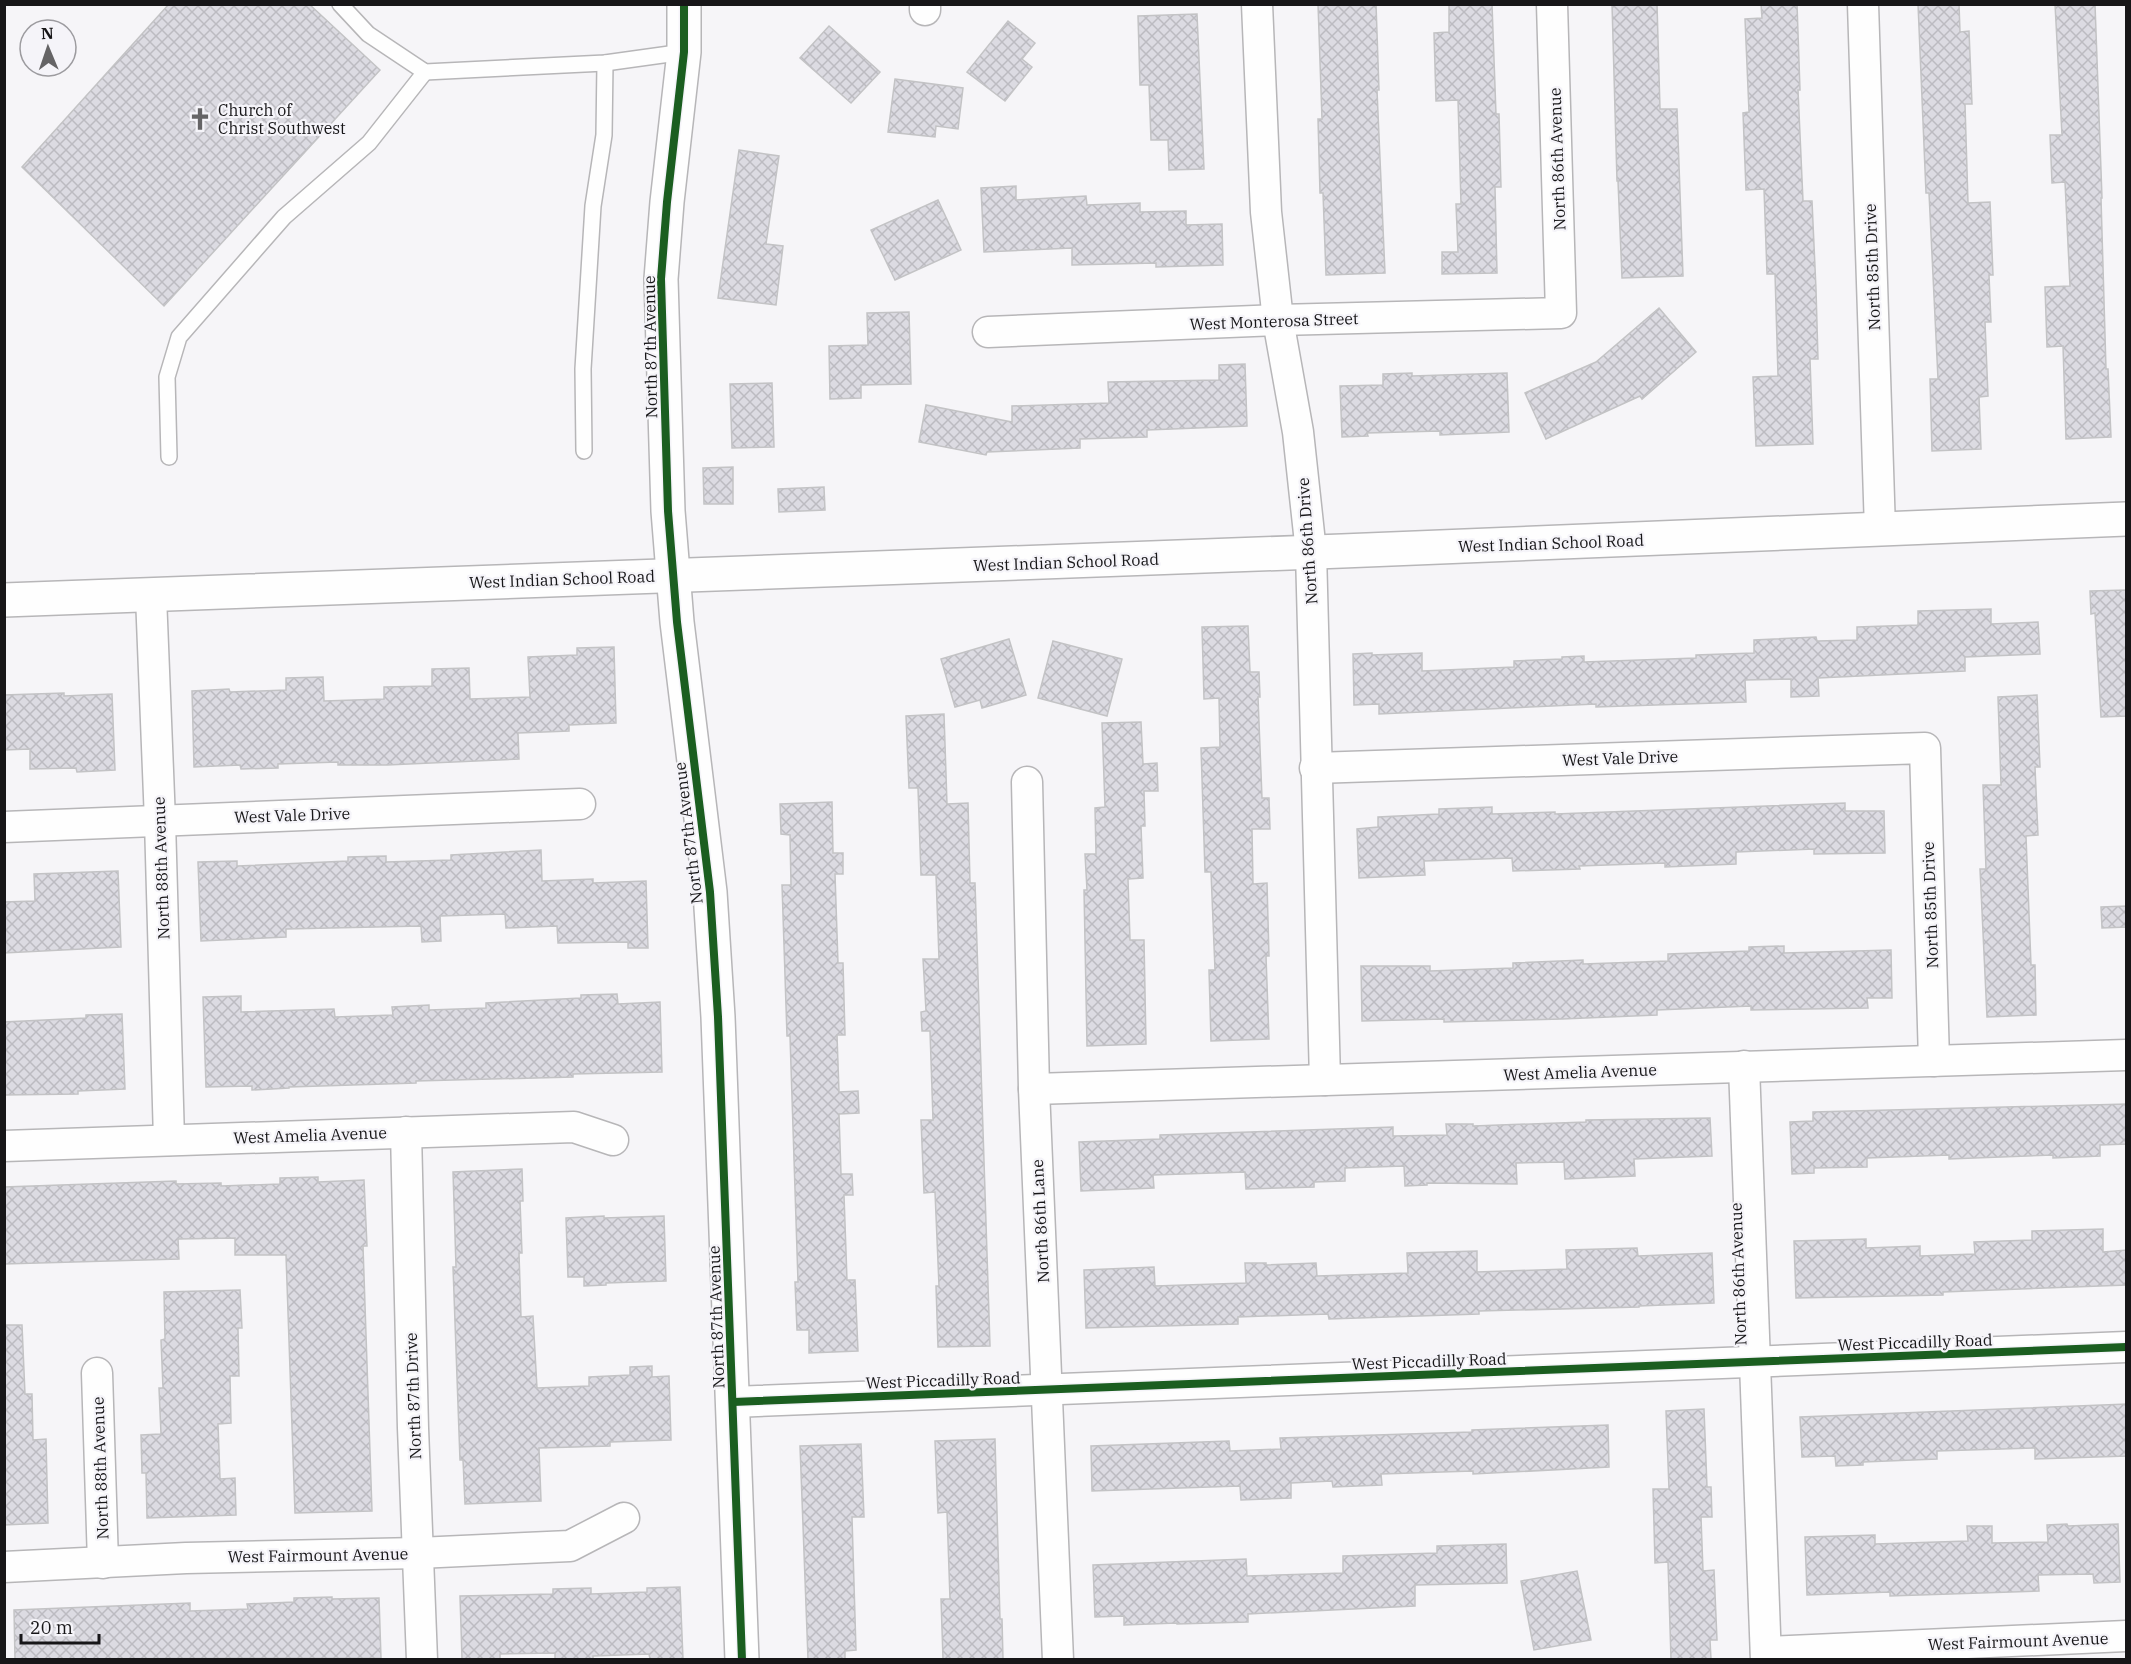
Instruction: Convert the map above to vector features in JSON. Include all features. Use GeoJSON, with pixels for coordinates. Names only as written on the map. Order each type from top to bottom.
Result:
{"type":"FeatureCollection","features":[{"type":"Feature","properties":{"kind":"main road","name":"North 87th Avenue"},"geometry":{"type":"LineString","coordinates":[[684,4],[684,52],[661,279],[668,511],[672,575],[710,892],[742,1659]]}},
{"type":"Feature","properties":{"kind":"main road","name":"West Indian School Road"},"geometry":{"type":"LineString","coordinates":[[4,600],[1311,552],[2127,519]]}},
{"type":"Feature","properties":{"kind":"street","name":"North 86th Drive"},"geometry":{"type":"LineString","coordinates":[[1257,4],[1266,212],[1278,320],[1298,432],[1311,552],[1325,1080]]}},
{"type":"Feature","properties":{"kind":"street","name":"North 86th Avenue"},"geometry":{"type":"LineString","coordinates":[[1552,4],[1561,313]]}},
{"type":"Feature","properties":{"kind":"street","name":"North 85th Drive"},"geometry":{"type":"LineString","coordinates":[[1863,4],[1880,530]]}},
{"type":"Feature","properties":{"kind":"street","name":"West Monterosa Street"},"geometry":{"type":"LineString","coordinates":[[988,332],[1278,320],[1561,313]]}},
{"type":"Feature","properties":{"kind":"street","name":"North 88th Avenue"},"geometry":{"type":"LineString","coordinates":[[151,596],[169,1140]]}},
{"type":"Feature","properties":{"kind":"street","name":"North 85th Drive"},"geometry":{"type":"LineString","coordinates":[[1926,748],[1934,1061]]}},
{"type":"Feature","properties":{"kind":"street","name":"West Vale Drive"},"geometry":{"type":"LineString","coordinates":[[1315,768],[1926,748]]}},
{"type":"Feature","properties":{"kind":"street","name":"North 86th Lane"},"geometry":{"type":"LineString","coordinates":[[1027,782],[1034,1089],[1058,1659]]}},
{"type":"Feature","properties":{"kind":"street","name":"West Vale Drive"},"geometry":{"type":"LineString","coordinates":[[4,827],[580,804]]}},
{"type":"Feature","properties":{"kind":"street","name":"West Amelia Avenue"},"geometry":{"type":"LineString","coordinates":[[1034,1089],[2127,1055]]}},
{"type":"Feature","properties":{"kind":"street","name":"North 86th Avenue"},"geometry":{"type":"LineString","coordinates":[[1744,1066],[1766,1656]]}},
{"type":"Feature","properties":{"kind":"street","name":"West Amelia Avenue"},"geometry":{"type":"LineString","coordinates":[[4,1146],[574,1127],[613,1140]]}},
{"type":"Feature","properties":{"kind":"street","name":"North 87th Drive"},"geometry":{"type":"LineString","coordinates":[[406,1132],[422,1659]]}},
{"type":"Feature","properties":{"kind":"street","name":"West Piccadilly Road"},"geometry":{"type":"LineString","coordinates":[[733,1402],[2127,1347]]}},
{"type":"Feature","properties":{"kind":"street","name":"North 88th Avenue"},"geometry":{"type":"LineString","coordinates":[[97,1373],[103,1563]]}},
{"type":"Feature","properties":{"kind":"street","name":"West Fairmount Avenue"},"geometry":{"type":"LineString","coordinates":[[4,1567],[186,1558],[418,1553],[570,1546],[624,1518]]}},
{"type":"Feature","properties":{"kind":"street","name":"West Fairmount Avenue"},"geometry":{"type":"LineString","coordinates":[[1766,1656],[2127,1636]]}},
{"type":"Feature","properties":{"kind":"lane"},"geometry":{"type":"LineString","coordinates":[[340,4],[368,34],[425,72],[605,63],[684,52]]}},
{"type":"Feature","properties":{"kind":"lane"},"geometry":{"type":"LineString","coordinates":[[584,451],[583,369],[593,206],[604,135],[605,63]]}},
{"type":"Feature","properties":{"kind":"lane"},"geometry":{"type":"LineString","coordinates":[[169,457],[166,377],[179,337],[284,217],[369,143],[425,72]]}},
{"type":"Feature","properties":{"kind":"building","name":"Church of Christ Southwest"},"geometry":{"type":"Polygon","coordinates":[[[169,4],[309,4],[380,70],[164,306],[22,167],[169,4]]]}},
{"type":"Feature","properties":{"kind":"building"},"geometry":{"type":"Polygon","coordinates":[[[1318,4],[1376,4],[1379,90],[1377,90],[1385,273],[1326,275],[1323,193],[1320,193],[1318,119],[1322,119],[1318,4]]]}},
{"type":"Feature","properties":{"kind":"building"},"geometry":{"type":"Polygon","coordinates":[[[1449,4],[1492,4],[1501,187],[1495,187],[1497,273],[1442,274],[1442,252],[1458,252],[1456,204],[1461,204],[1458,100],[1436,101],[1434,33],[1449,32],[1449,4]]]}},
{"type":"Feature","properties":{"kind":"building"},"geometry":{"type":"Polygon","coordinates":[[[1612,4],[1657,4],[1660,109],[1677,109],[1683,276],[1622,278],[1612,4]]]}},
{"type":"Feature","properties":{"kind":"building"},"geometry":{"type":"Polygon","coordinates":[[[1761,4],[1797,4],[1803,201],[1812,201],[1816,289],[1818,359],[1810,359],[1813,444],[1756,446],[1753,377],[1778,376],[1775,274],[1767,274],[1764,189],[1746,190],[1743,113],[1749,112],[1745,19],[1762,18],[1761,4]]]}},
{"type":"Feature","properties":{"kind":"building"},"geometry":{"type":"Polygon","coordinates":[[[1918,4],[1959,4],[1960,32],[1969,31],[1972,104],[1965,104],[1968,203],[1990,202],[1993,275],[1989,275],[1991,322],[1985,322],[1988,396],[1979,397],[1981,449],[1932,451],[1930,379],[1938,379],[1929,193],[1926,193],[1918,4]]]}},
{"type":"Feature","properties":{"kind":"building"},"geometry":{"type":"Polygon","coordinates":[[[2055,4],[2095,4],[2106,369],[2108,369],[2111,437],[2066,439],[2063,346],[2047,347],[2045,287],[2070,286],[2065,182],[2052,183],[2050,135],[2062,135],[2055,4]]]}},
{"type":"Feature","properties":{"kind":"building"},"geometry":{"type":"Polygon","coordinates":[[[1197,14],[1204,169],[1169,170],[1168,140],[1151,140],[1149,85],[1140,85],[1138,16],[1197,14]]]}},
{"type":"Feature","properties":{"kind":"building"},"geometry":{"type":"Polygon","coordinates":[[[1008,21],[1035,43],[1022,59],[1032,67],[1005,101],[967,72],[1008,21]]]}},
{"type":"Feature","properties":{"kind":"building"},"geometry":{"type":"Polygon","coordinates":[[[829,26],[880,72],[851,103],[800,58],[829,26]]]}},
{"type":"Feature","properties":{"kind":"building"},"geometry":{"type":"Polygon","coordinates":[[[895,79],[963,88],[958,129],[936,126],[935,137],[888,132],[895,79]]]}},
{"type":"Feature","properties":{"kind":"building"},"geometry":{"type":"Polygon","coordinates":[[[739,150],[779,156],[766,244],[783,246],[776,305],[718,298],[739,150]]]}},
{"type":"Feature","properties":{"kind":"building"},"geometry":{"type":"Polygon","coordinates":[[[1016,186],[1016,200],[1086,196],[1087,205],[1140,203],[1140,212],[1186,211],[1186,225],[1222,224],[1223,265],[1156,267],[1156,263],[1072,265],[1072,248],[984,252],[981,188],[1016,186]]]}},
{"type":"Feature","properties":{"kind":"building"},"geometry":{"type":"Polygon","coordinates":[[[938,200],[961,250],[895,280],[871,230],[938,200]]]}},
{"type":"Feature","properties":{"kind":"building"},"geometry":{"type":"Polygon","coordinates":[[[1659,308],[1696,352],[1642,399],[1640,396],[1546,439],[1525,393],[1596,362],[1659,308]]]}},
{"type":"Feature","properties":{"kind":"building"},"geometry":{"type":"Polygon","coordinates":[[[909,312],[911,384],[861,385],[861,398],[830,399],[829,346],[868,345],[867,313],[909,312]]]}},
{"type":"Feature","properties":{"kind":"building"},"geometry":{"type":"Polygon","coordinates":[[[1245,364],[1247,426],[1147,430],[1147,437],[1080,439],[1080,448],[987,452],[986,455],[919,442],[926,405],[1012,422],[1012,406],[1109,403],[1108,382],[1219,380],[1219,365],[1245,364]]]}},
{"type":"Feature","properties":{"kind":"building"},"geometry":{"type":"Polygon","coordinates":[[[1412,373],[1412,376],[1507,373],[1509,432],[1440,435],[1440,431],[1367,433],[1368,436],[1342,437],[1340,386],[1383,385],[1383,374],[1412,373]]]}},
{"type":"Feature","properties":{"kind":"building"},"geometry":{"type":"Polygon","coordinates":[[[772,383],[774,447],[732,448],[730,384],[772,383]]]}},
{"type":"Feature","properties":{"kind":"building"},"geometry":{"type":"Polygon","coordinates":[[[733,467],[733,504],[704,504],[703,468],[733,467]]]}},
{"type":"Feature","properties":{"kind":"building"},"geometry":{"type":"Polygon","coordinates":[[[824,487],[825,510],[779,512],[778,489],[824,487]]]}},
{"type":"Feature","properties":{"kind":"building"},"geometry":{"type":"Polygon","coordinates":[[[2127,590],[2127,716],[2101,717],[2095,613],[2091,614],[2090,591],[2127,590]]]}},
{"type":"Feature","properties":{"kind":"building"},"geometry":{"type":"Polygon","coordinates":[[[1991,609],[1991,624],[2038,622],[2040,654],[1965,657],[1965,671],[1818,678],[1819,696],[1791,697],[1791,679],[1745,680],[1746,702],[1596,707],[1596,704],[1379,714],[1379,704],[1354,705],[1353,654],[1422,653],[1422,671],[1514,667],[1514,661],[1562,659],[1562,657],[1584,656],[1584,662],[1696,658],[1696,655],[1754,653],[1754,640],[1816,637],[1817,641],[1857,640],[1857,627],[1918,625],[1918,611],[1991,609]]]}},
{"type":"Feature","properties":{"kind":"building"},"geometry":{"type":"Polygon","coordinates":[[[1248,626],[1250,672],[1259,672],[1262,798],[1269,798],[1270,829],[1252,829],[1253,884],[1267,883],[1269,956],[1266,956],[1269,1039],[1211,1041],[1209,970],[1215,970],[1211,872],[1205,872],[1201,748],[1220,747],[1219,698],[1204,699],[1202,627],[1248,626]]]}},
{"type":"Feature","properties":{"kind":"building"},"geometry":{"type":"Polygon","coordinates":[[[1009,639],[1026,695],[982,708],[980,700],[955,707],[941,659],[1009,639]]]}},
{"type":"Feature","properties":{"kind":"building"},"geometry":{"type":"Polygon","coordinates":[[[1053,641],[1122,659],[1107,716],[1038,698],[1053,641]]]}},
{"type":"Feature","properties":{"kind":"building"},"geometry":{"type":"Polygon","coordinates":[[[614,647],[616,723],[569,725],[569,731],[518,733],[519,759],[387,765],[338,765],[338,762],[278,764],[278,768],[241,769],[240,765],[194,767],[192,691],[286,690],[286,678],[323,677],[324,701],[384,699],[384,687],[432,686],[432,669],[469,668],[470,699],[530,697],[528,657],[577,655],[577,648],[614,647]]]}},
{"type":"Feature","properties":{"kind":"building"},"geometry":{"type":"Polygon","coordinates":[[[64,693],[64,696],[112,694],[115,770],[77,772],[76,768],[30,769],[30,749],[4,750],[4,695],[64,693]]]}},
{"type":"Feature","properties":{"kind":"building"},"geometry":{"type":"Polygon","coordinates":[[[2037,695],[2040,767],[2035,767],[2038,835],[2026,836],[2031,965],[2035,965],[2036,1015],[1987,1017],[1980,869],[1986,869],[1983,785],[2001,785],[1998,697],[2037,695]]]}},
{"type":"Feature","properties":{"kind":"building"},"geometry":{"type":"Polygon","coordinates":[[[944,714],[947,804],[968,803],[970,883],[975,883],[990,1346],[938,1347],[936,1286],[939,1286],[935,1192],[924,1193],[921,1120],[933,1120],[930,1031],[922,1031],[921,1012],[926,1011],[923,959],[939,959],[936,875],[921,875],[918,788],[909,788],[906,716],[944,714]]]}},
{"type":"Feature","properties":{"kind":"building"},"geometry":{"type":"Polygon","coordinates":[[[1141,722],[1143,764],[1157,763],[1158,791],[1144,791],[1145,826],[1141,826],[1143,878],[1128,879],[1130,940],[1144,940],[1146,1044],[1087,1046],[1085,854],[1096,854],[1095,808],[1105,807],[1102,723],[1141,722]]]}},
{"type":"Feature","properties":{"kind":"building"},"geometry":{"type":"Polygon","coordinates":[[[832,802],[833,853],[843,853],[843,874],[835,874],[838,963],[843,963],[845,1035],[837,1035],[839,1092],[858,1091],[859,1113],[839,1114],[841,1174],[852,1174],[853,1195],[844,1195],[847,1280],[855,1280],[858,1351],[809,1353],[809,1330],[797,1330],[795,1282],[798,1282],[790,1036],[787,1036],[782,885],[791,885],[790,835],[781,834],[780,804],[832,802]]]}},
{"type":"Feature","properties":{"kind":"building"},"geometry":{"type":"Polygon","coordinates":[[[1845,803],[1845,811],[1884,811],[1885,853],[1814,854],[1814,849],[1736,852],[1736,864],[1665,867],[1665,863],[1513,871],[1512,858],[1424,861],[1425,875],[1359,878],[1357,829],[1378,827],[1378,817],[1439,814],[1439,809],[1492,807],[1492,814],[1555,812],[1555,814],[1845,803]]]}},
{"type":"Feature","properties":{"kind":"building"},"geometry":{"type":"Polygon","coordinates":[[[541,850],[542,881],[593,879],[593,883],[646,881],[648,948],[628,948],[628,942],[558,943],[557,926],[506,928],[505,914],[440,916],[441,941],[422,942],[421,926],[286,929],[286,937],[201,941],[198,862],[237,861],[237,866],[348,861],[348,857],[386,856],[386,862],[451,860],[451,855],[541,850]]]}},
{"type":"Feature","properties":{"kind":"building"},"geometry":{"type":"Polygon","coordinates":[[[118,871],[121,947],[4,953],[4,902],[35,901],[34,874],[118,871]]]}},
{"type":"Feature","properties":{"kind":"building"},"geometry":{"type":"Polygon","coordinates":[[[2127,906],[2127,927],[2102,928],[2101,907],[2127,906]]]}},
{"type":"Feature","properties":{"kind":"building"},"geometry":{"type":"Polygon","coordinates":[[[1784,946],[1784,953],[1891,950],[1892,998],[1867,998],[1868,1008],[1751,1010],[1751,1006],[1657,1010],[1657,1015],[1562,1019],[1444,1022],[1444,1019],[1362,1021],[1361,966],[1430,966],[1430,971],[1513,968],[1513,963],[1583,960],[1583,964],[1668,961],[1668,954],[1749,951],[1749,947],[1784,946]]]}},
{"type":"Feature","properties":{"kind":"building"},"geometry":{"type":"Polygon","coordinates":[[[617,994],[618,1004],[660,1002],[662,1072],[573,1074],[573,1077],[416,1081],[416,1083],[252,1090],[252,1086],[206,1087],[203,997],[241,996],[241,1012],[334,1009],[335,1017],[393,1015],[392,1007],[429,1005],[429,1010],[486,1008],[486,1003],[617,994]]]}},
{"type":"Feature","properties":{"kind":"building"},"geometry":{"type":"Polygon","coordinates":[[[122,1014],[125,1089],[78,1091],[78,1094],[4,1095],[4,1022],[122,1014]]]}},
{"type":"Feature","properties":{"kind":"building"},"geometry":{"type":"Polygon","coordinates":[[[2127,1104],[2127,1144],[2100,1145],[2100,1156],[2053,1158],[2053,1155],[1949,1159],[1949,1155],[1867,1158],[1867,1167],[1814,1168],[1814,1173],[1792,1174],[1790,1122],[1813,1121],[1813,1112],[2127,1104]]]}},
{"type":"Feature","properties":{"kind":"building"},"geometry":{"type":"Polygon","coordinates":[[[1710,1118],[1712,1156],[1634,1159],[1635,1176],[1565,1179],[1564,1162],[1516,1163],[1517,1184],[1427,1183],[1427,1185],[1405,1186],[1404,1166],[1345,1168],[1345,1181],[1314,1182],[1314,1187],[1246,1189],[1245,1172],[1153,1175],[1154,1188],[1081,1191],[1079,1142],[1160,1139],[1160,1135],[1393,1127],[1393,1136],[1447,1135],[1446,1124],[1473,1124],[1473,1126],[1586,1122],[1586,1120],[1710,1118]]]}},
{"type":"Feature","properties":{"kind":"building"},"geometry":{"type":"Polygon","coordinates":[[[522,1169],[523,1201],[520,1201],[522,1253],[519,1253],[521,1317],[533,1316],[537,1388],[589,1386],[589,1377],[630,1375],[630,1367],[652,1366],[652,1377],[669,1376],[671,1440],[610,1442],[610,1446],[539,1448],[541,1501],[465,1504],[463,1460],[460,1460],[453,1267],[456,1267],[453,1172],[522,1169]]]}},
{"type":"Feature","properties":{"kind":"building"},"geometry":{"type":"Polygon","coordinates":[[[318,1177],[318,1182],[364,1180],[367,1246],[363,1246],[372,1511],[295,1513],[286,1255],[235,1255],[235,1238],[178,1239],[179,1259],[4,1264],[4,1187],[176,1181],[176,1184],[221,1183],[221,1186],[280,1184],[280,1178],[318,1177]]]}},
{"type":"Feature","properties":{"kind":"building"},"geometry":{"type":"Polygon","coordinates":[[[604,1216],[604,1218],[664,1216],[666,1281],[584,1286],[584,1277],[568,1277],[566,1218],[604,1216]]]}},
{"type":"Feature","properties":{"kind":"building"},"geometry":{"type":"Polygon","coordinates":[[[2103,1229],[2103,1252],[2127,1250],[2127,1285],[1943,1292],[1943,1295],[1796,1298],[1794,1241],[1866,1239],[1866,1248],[1920,1246],[1920,1256],[1975,1254],[1974,1242],[2032,1240],[2032,1231],[2103,1229]]]}},
{"type":"Feature","properties":{"kind":"building"},"geometry":{"type":"Polygon","coordinates":[[[1637,1248],[1638,1256],[1712,1253],[1714,1303],[1329,1319],[1328,1314],[1238,1317],[1238,1324],[1086,1328],[1084,1270],[1154,1267],[1155,1286],[1246,1283],[1245,1263],[1266,1263],[1266,1265],[1316,1263],[1317,1276],[1408,1273],[1407,1253],[1477,1251],[1477,1272],[1567,1269],[1566,1250],[1637,1248]]]}},
{"type":"Feature","properties":{"kind":"building"},"geometry":{"type":"Polygon","coordinates":[[[240,1290],[242,1328],[238,1328],[239,1376],[230,1376],[231,1423],[218,1424],[220,1479],[235,1478],[236,1515],[147,1518],[146,1473],[142,1473],[141,1435],[161,1434],[159,1388],[163,1388],[161,1340],[165,1339],[164,1292],[240,1290]]]}},
{"type":"Feature","properties":{"kind":"building"},"geometry":{"type":"Polygon","coordinates":[[[4,1325],[22,1325],[25,1394],[32,1394],[33,1440],[46,1439],[48,1523],[4,1525],[4,1325]]]}},
{"type":"Feature","properties":{"kind":"building"},"geometry":{"type":"Polygon","coordinates":[[[2127,1404],[2127,1456],[2035,1459],[2035,1448],[1937,1451],[1937,1459],[1863,1462],[1863,1465],[1836,1466],[1835,1456],[1802,1457],[1800,1417],[2127,1404]]]}},
{"type":"Feature","properties":{"kind":"building"},"geometry":{"type":"Polygon","coordinates":[[[1704,1409],[1707,1487],[1711,1487],[1712,1517],[1701,1517],[1703,1571],[1714,1570],[1717,1640],[1710,1640],[1711,1659],[1671,1659],[1668,1562],[1655,1563],[1653,1489],[1669,1489],[1666,1411],[1704,1409]]]}},
{"type":"Feature","properties":{"kind":"building"},"geometry":{"type":"Polygon","coordinates":[[[1608,1425],[1609,1467],[1473,1474],[1473,1471],[1381,1474],[1382,1485],[1333,1487],[1332,1481],[1291,1483],[1291,1498],[1241,1500],[1240,1486],[1092,1491],[1091,1446],[1229,1441],[1230,1451],[1281,1449],[1280,1438],[1608,1425]]]}},
{"type":"Feature","properties":{"kind":"building"},"geometry":{"type":"Polygon","coordinates":[[[995,1439],[1003,1659],[943,1659],[941,1599],[950,1599],[947,1512],[938,1513],[935,1441],[995,1439]]]}},
{"type":"Feature","properties":{"kind":"building"},"geometry":{"type":"Polygon","coordinates":[[[861,1444],[864,1517],[852,1517],[856,1650],[845,1651],[845,1659],[808,1659],[800,1446],[861,1444]]]}},
{"type":"Feature","properties":{"kind":"building"},"geometry":{"type":"Polygon","coordinates":[[[2067,1524],[2068,1526],[2118,1524],[2120,1582],[2094,1583],[2093,1574],[2038,1575],[2039,1591],[1890,1596],[1890,1592],[1807,1595],[1805,1537],[1875,1535],[1875,1544],[1968,1541],[1967,1526],[1992,1526],[1992,1543],[2048,1542],[2047,1525],[2067,1524]]]}},
{"type":"Feature","properties":{"kind":"building"},"geometry":{"type":"Polygon","coordinates":[[[1506,1544],[1507,1583],[1415,1585],[1415,1606],[1248,1614],[1248,1622],[1124,1625],[1124,1616],[1095,1617],[1093,1565],[1246,1559],[1247,1576],[1343,1573],[1343,1556],[1437,1553],[1437,1546],[1506,1544]]]}},
{"type":"Feature","properties":{"kind":"building"},"geometry":{"type":"Polygon","coordinates":[[[1577,1571],[1591,1640],[1534,1650],[1521,1581],[1577,1571]]]}},
{"type":"Feature","properties":{"kind":"building"},"geometry":{"type":"Polygon","coordinates":[[[680,1587],[683,1659],[650,1659],[649,1654],[593,1656],[593,1659],[555,1659],[555,1653],[500,1654],[500,1659],[462,1659],[460,1596],[553,1594],[553,1589],[591,1588],[591,1594],[647,1592],[647,1588],[680,1587]]]}},
{"type":"Feature","properties":{"kind":"building"},"geometry":{"type":"Polygon","coordinates":[[[332,1597],[332,1599],[379,1598],[381,1658],[15,1659],[14,1610],[190,1603],[190,1611],[248,1609],[247,1604],[294,1602],[294,1598],[332,1597]]]}},
{"type":"Feature","properties":{"kind":"cycle path"},"geometry":{"type":"LineString","coordinates":[[684,4],[684,52],[661,279],[668,511],[677,622],[710,892],[718,1017],[742,1660]]}},
{"type":"Feature","properties":{"kind":"cycle path"},"geometry":{"type":"LineString","coordinates":[[733,1402],[2126,1347]]}},
{"type":"Feature","properties":{"kind":"place","name":"Church of Christ Southwest"},"geometry":{"type":"Point","coordinates":[200,119]}}]}
